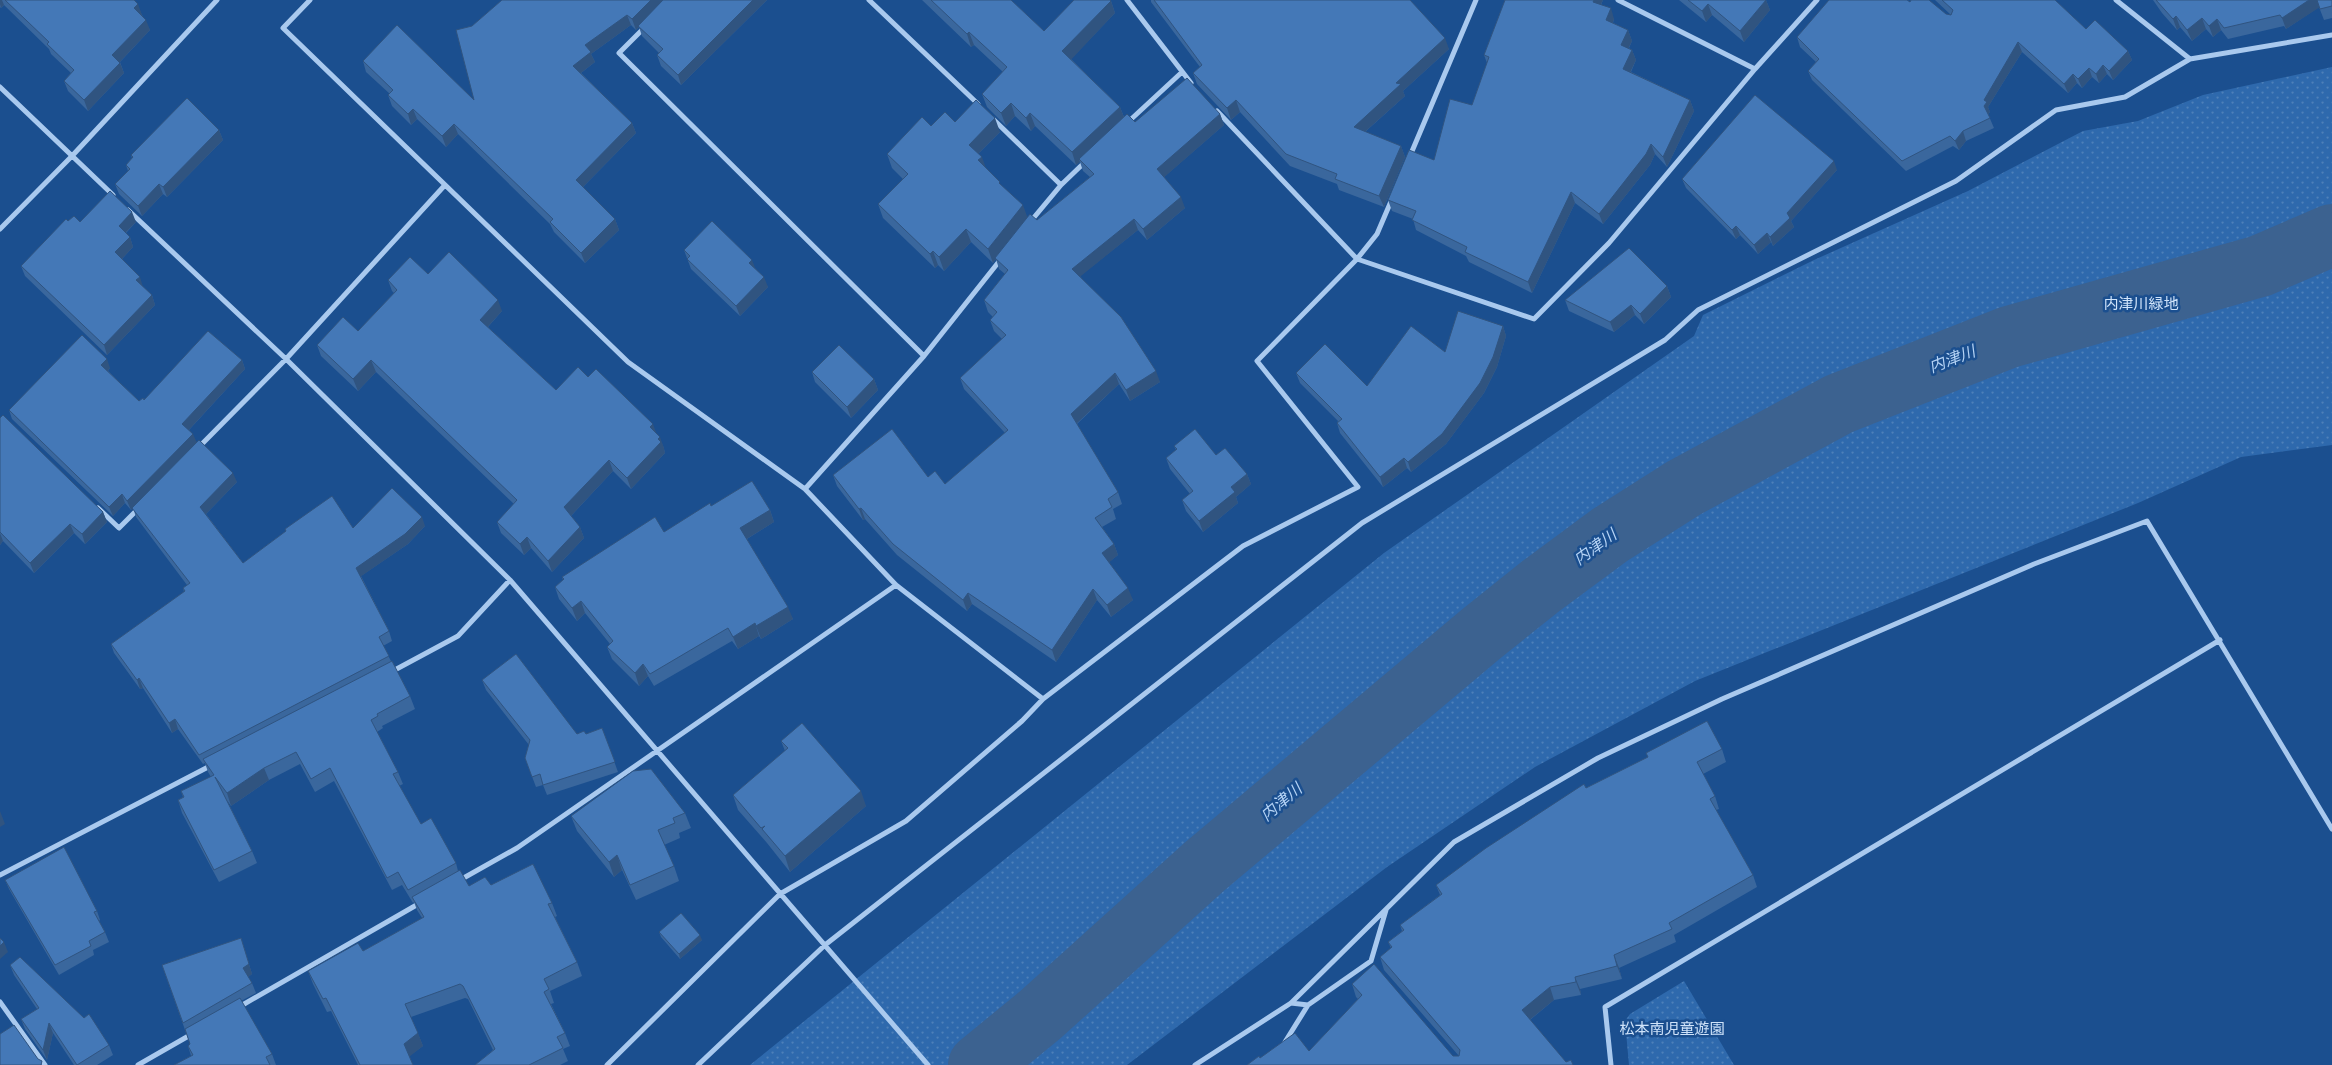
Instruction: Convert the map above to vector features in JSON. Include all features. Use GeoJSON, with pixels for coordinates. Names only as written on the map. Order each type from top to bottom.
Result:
{"type":"FeatureCollection","features":[{"type":"Feature","properties":{"kind":"street"},"geometry":{"type":"LineString","coordinates":[[0,229],[72,156],[217,0]]}},
{"type":"Feature","properties":{"kind":"street"},"geometry":{"type":"LineString","coordinates":[[310,0],[283,28],[628,362],[805,489],[896,585],[1043,699]]}},
{"type":"Feature","properties":{"kind":"street"},"geometry":{"type":"LineString","coordinates":[[869,0],[983,110]]}},
{"type":"Feature","properties":{"kind":"street"},"geometry":{"type":"LineString","coordinates":[[1127,0],[1181,73],[1194,87]]}},
{"type":"Feature","properties":{"kind":"street"},"geometry":{"type":"LineString","coordinates":[[1408,162],[1476,0]]}},
{"type":"Feature","properties":{"kind":"street"},"geometry":{"type":"LineString","coordinates":[[1618,0],[1755,69]]}},
{"type":"Feature","properties":{"kind":"street"},"geometry":{"type":"LineString","coordinates":[[1215,108],[1357,259],[1534,320],[1609,243],[1755,69],[1817,0]]}},
{"type":"Feature","properties":{"kind":"street"},"geometry":{"type":"LineString","coordinates":[[2116,0],[2190,59]]}},
{"type":"Feature","properties":{"kind":"street"},"geometry":{"type":"LineString","coordinates":[[652,20],[619,53],[924,356]]}},
{"type":"Feature","properties":{"kind":"street"},"geometry":{"type":"LineString","coordinates":[[698,1065],[825,945],[1362,523],[1665,340],[1698,310],[1956,181],[2056,110],[2125,97],[2190,59],[2332,35]]}},
{"type":"Feature","properties":{"kind":"street"},"geometry":{"type":"LineString","coordinates":[[1124,125],[1181,73]]}},
{"type":"Feature","properties":{"kind":"street"},"geometry":{"type":"LineString","coordinates":[[0,86],[115,197]]}},
{"type":"Feature","properties":{"kind":"street"},"geometry":{"type":"LineString","coordinates":[[990,116],[1061,185]]}},
{"type":"Feature","properties":{"kind":"street"},"geometry":{"type":"LineString","coordinates":[[1030,224],[1061,185],[1089,158]]}},
{"type":"Feature","properties":{"kind":"street"},"geometry":{"type":"LineString","coordinates":[[195,450],[286,359],[445,185]]}},
{"type":"Feature","properties":{"kind":"street"},"geometry":{"type":"LineString","coordinates":[[607,1065],[780,894],[906,821],[1022,721],[1043,699],[1243,546],[1358,487],[1257,361],[1357,259],[1377,234],[1396,189]]}},
{"type":"Feature","properties":{"kind":"street"},"geometry":{"type":"LineString","coordinates":[[122,204],[286,359],[510,580],[655,751],[928,1065]]}},
{"type":"Feature","properties":{"kind":"street"},"geometry":{"type":"LineString","coordinates":[[805,489],[924,356],[1005,255]]}},
{"type":"Feature","properties":{"kind":"street"},"geometry":{"type":"LineString","coordinates":[[91,501],[119,528],[146,500]]}},
{"type":"Feature","properties":{"kind":"street"},"geometry":{"type":"LineString","coordinates":[[1195,1065],[1291,1003],[1454,842],[1598,758],[1722,699],[2034,564],[2147,521],[2332,829]]}},
{"type":"Feature","properties":{"kind":"street"},"geometry":{"type":"LineString","coordinates":[[388,673],[458,636],[510,580]]}},
{"type":"Feature","properties":{"kind":"street"},"geometry":{"type":"LineString","coordinates":[[457,882],[517,848],[896,585]]}},
{"type":"Feature","properties":{"kind":"street"},"geometry":{"type":"LineString","coordinates":[[1611,1065],[1605,1007],[2220,640]]}},
{"type":"Feature","properties":{"kind":"street"},"geometry":{"type":"LineString","coordinates":[[0,875],[220,760]]}},
{"type":"Feature","properties":{"kind":"street"},"geometry":{"type":"LineString","coordinates":[[232,1011],[422,902]]}},
{"type":"Feature","properties":{"kind":"street"},"geometry":{"type":"LineString","coordinates":[[1282,1045],[1288,1040],[1308,1005],[1371,961],[1386,909]]}},
{"type":"Feature","properties":{"kind":"street"},"geometry":{"type":"LineString","coordinates":[[1371,961],[1377,968]]}},
{"type":"Feature","properties":{"kind":"street"},"geometry":{"type":"LineString","coordinates":[[0,1002],[46,1065]]}},
{"type":"Feature","properties":{"kind":"street"},"geometry":{"type":"LineString","coordinates":[[1291,1003],[1308,1005]]}},
{"type":"Feature","properties":{"kind":"street"},"geometry":{"type":"LineString","coordinates":[[138,1065],[198,1030]]}},
{"type":"Feature","properties":{"kind":"green space","name":"内津川緑地"},"geometry":{"type":"Polygon","coordinates":[[[2332,67],[2332,445],[2241,457],[2138,503],[1695,681],[1535,767],[1387,867],[1127,1065],[750,1065],[1384,553],[1694,336],[1703,315],[1814,260],[1968,191],[2083,131],[2138,121],[2203,95],[2332,67]]]}},
{"type":"Feature","properties":{"kind":"green space","name":"松本南児童遊園"},"geometry":{"type":"Polygon","coordinates":[[[1684,981],[1734,1065],[1629,1065],[1625,1021],[1630,1014],[1684,981]]]}},
{"type":"Feature","properties":{"kind":"building"},"geometry":{"type":"Polygon","coordinates":[[[5,0],[134,0],[138,4],[134,8],[146,20],[112,55],[120,63],[84,100],[64,81],[74,70],[47,44],[49,42],[5,0]]]}},
{"type":"Feature","properties":{"kind":"building"},"geometry":{"type":"Polygon","coordinates":[[[502,0],[651,0],[632,19],[627,15],[585,45],[591,52],[573,66],[632,123],[576,180],[615,219],[581,253],[550,222],[553,219],[454,124],[442,136],[413,109],[408,114],[388,95],[393,90],[363,61],[397,25],[474,100],[456,30],[472,26],[502,0]]]}},
{"type":"Feature","properties":{"kind":"building"},"geometry":{"type":"Polygon","coordinates":[[[663,0],[753,0],[678,75],[657,55],[663,49],[638,26],[663,0]]]}},
{"type":"Feature","properties":{"kind":"building"},"geometry":{"type":"Polygon","coordinates":[[[931,0],[1011,0],[1044,31],[1074,0],[1110,0],[1062,51],[1120,107],[1072,152],[1030,113],[1026,118],[1011,103],[1001,113],[982,94],[1007,67],[969,32],[967,34],[931,0]]]}},
{"type":"Feature","properties":{"kind":"building"},"geometry":{"type":"Polygon","coordinates":[[[1154,0],[1410,0],[1445,38],[1396,83],[1401,84],[1354,127],[1401,146],[1379,196],[1335,179],[1337,174],[1286,154],[1236,100],[1227,108],[1193,73],[1202,65],[1154,0]]]}},
{"type":"Feature","properties":{"kind":"building"},"geometry":{"type":"Polygon","coordinates":[[[1505,0],[1594,0],[1593,2],[1611,8],[1606,20],[1628,30],[1621,45],[1632,50],[1623,69],[1690,100],[1663,157],[1651,144],[1646,154],[1599,214],[1571,192],[1528,282],[1465,252],[1467,247],[1412,220],[1416,211],[1388,200],[1409,150],[1434,160],[1450,99],[1472,105],[1489,57],[1484,55],[1505,0]]]}},
{"type":"Feature","properties":{"kind":"building"},"geometry":{"type":"Polygon","coordinates":[[[1688,0],[1766,0],[1740,31],[1708,4],[1702,11],[1688,0]]]}},
{"type":"Feature","properties":{"kind":"building"},"geometry":{"type":"Polygon","coordinates":[[[1829,0],[1907,0],[1910,2],[1911,0],[1929,0],[1946,14],[1951,15],[1953,10],[1942,0],[2055,0],[2086,29],[2095,20],[2128,51],[2109,71],[2103,65],[2096,74],[2089,68],[2078,79],[2073,74],[2064,84],[2018,42],[1984,100],[1987,102],[1984,106],[1990,118],[1963,131],[1955,141],[1950,136],[1902,161],[1808,71],[1819,59],[1797,37],[1829,0]]]}},
{"type":"Feature","properties":{"kind":"building"},"geometry":{"type":"Polygon","coordinates":[[[2156,0],[2309,0],[2282,18],[2280,15],[2224,28],[2217,19],[2209,26],[2202,18],[2187,30],[2176,16],[2173,19],[2156,0]]]}},
{"type":"Feature","properties":{"kind":"building"},"geometry":{"type":"Polygon","coordinates":[[[2317,0],[2332,0],[2332,6],[2320,9],[2317,0]]]}},
{"type":"Feature","properties":{"kind":"building"},"geometry":{"type":"Polygon","coordinates":[[[1187,78],[1220,114],[1157,169],[1181,197],[1143,229],[1134,219],[1072,269],[1121,317],[1156,371],[1126,390],[1115,373],[1071,414],[1118,492],[1108,499],[1112,507],[1095,518],[1114,544],[1102,553],[1128,588],[1107,605],[1093,589],[1052,650],[968,593],[963,600],[893,544],[861,508],[859,509],[833,475],[892,429],[928,477],[935,471],[945,484],[1008,430],[960,378],[1006,335],[990,320],[997,312],[984,300],[1008,270],[995,258],[1030,214],[1037,220],[1094,174],[1079,159],[1127,114],[1135,122],[1187,78]]]}},
{"type":"Feature","properties":{"kind":"building"},"geometry":{"type":"Polygon","coordinates":[[[1755,95],[1834,161],[1787,213],[1790,218],[1770,237],[1767,233],[1754,245],[1736,226],[1732,230],[1682,179],[1755,95]]]}},
{"type":"Feature","properties":{"kind":"building"},"geometry":{"type":"Polygon","coordinates":[[[187,98],[219,130],[163,187],[159,184],[138,206],[115,184],[130,169],[126,165],[133,157],[131,155],[187,98]]]}},
{"type":"Feature","properties":{"kind":"building"},"geometry":{"type":"Polygon","coordinates":[[[976,100],[995,118],[969,145],[982,157],[978,160],[1023,205],[988,249],[966,229],[939,257],[933,251],[930,254],[878,204],[908,174],[887,154],[922,117],[931,126],[945,112],[955,122],[976,100]]]}},
{"type":"Feature","properties":{"kind":"building"},"geometry":{"type":"Polygon","coordinates":[[[110,191],[132,212],[119,226],[130,237],[115,252],[140,277],[136,280],[152,295],[104,345],[21,266],[66,219],[68,221],[74,216],[80,222],[110,191]]]}},
{"type":"Feature","properties":{"kind":"building"},"geometry":{"type":"Polygon","coordinates":[[[712,221],[752,260],[749,263],[764,277],[736,306],[687,259],[690,256],[684,250],[712,221]]]}},
{"type":"Feature","properties":{"kind":"building"},"geometry":{"type":"Polygon","coordinates":[[[1629,248],[1667,286],[1640,314],[1631,305],[1610,322],[1565,300],[1629,248]]]}},
{"type":"Feature","properties":{"kind":"building"},"geometry":{"type":"Polygon","coordinates":[[[449,252],[498,300],[480,320],[556,390],[578,367],[588,377],[596,369],[653,424],[650,427],[660,437],[658,439],[661,442],[627,478],[609,460],[564,507],[580,527],[548,561],[527,537],[520,544],[497,522],[517,500],[371,360],[353,379],[317,345],[343,317],[358,331],[397,290],[388,280],[410,257],[428,274],[449,252]]]}},
{"type":"Feature","properties":{"kind":"building"},"geometry":{"type":"Polygon","coordinates":[[[1458,311],[1503,326],[1493,357],[1480,383],[1442,434],[1408,462],[1404,458],[1380,477],[1337,423],[1342,419],[1296,373],[1325,344],[1367,386],[1411,326],[1445,352],[1458,311]]]}},
{"type":"Feature","properties":{"kind":"building"},"geometry":{"type":"Polygon","coordinates":[[[208,331],[242,360],[182,424],[193,434],[127,501],[122,494],[109,507],[9,410],[82,335],[107,359],[101,365],[139,401],[143,398],[144,400],[208,331]]]}},
{"type":"Feature","properties":{"kind":"building"},"geometry":{"type":"Polygon","coordinates":[[[839,345],[874,379],[847,407],[812,372],[839,345]]]}},
{"type":"Feature","properties":{"kind":"building"},"geometry":{"type":"Polygon","coordinates":[[[3,415],[103,512],[82,534],[70,524],[30,563],[0,532],[0,418],[3,415]]]}},
{"type":"Feature","properties":{"kind":"building"},"geometry":{"type":"Polygon","coordinates":[[[1195,429],[1216,455],[1225,448],[1247,474],[1231,487],[1235,492],[1199,521],[1182,500],[1193,491],[1166,458],[1177,449],[1174,446],[1195,429]]]}},
{"type":"Feature","properties":{"kind":"building"},"geometry":{"type":"Polygon","coordinates":[[[199,440],[233,473],[200,507],[243,563],[286,531],[285,529],[332,496],[353,528],[392,488],[422,517],[405,534],[356,568],[389,631],[379,637],[389,656],[199,755],[175,719],[169,723],[139,678],[137,680],[111,644],[185,591],[183,588],[190,583],[132,508],[199,440]]]}},
{"type":"Feature","properties":{"kind":"building"},"geometry":{"type":"Polygon","coordinates":[[[752,481],[770,510],[740,528],[788,607],[756,626],[755,623],[733,637],[728,628],[650,674],[643,664],[635,673],[607,647],[613,641],[581,601],[572,608],[555,587],[564,579],[562,577],[655,517],[664,532],[710,503],[711,506],[752,481]]]}},
{"type":"Feature","properties":{"kind":"building"},"geometry":{"type":"Polygon","coordinates":[[[516,654],[577,734],[584,731],[586,734],[602,728],[615,762],[543,785],[540,774],[532,777],[525,758],[530,740],[482,680],[516,654]]]}},
{"type":"Feature","properties":{"kind":"building"},"geometry":{"type":"Polygon","coordinates":[[[392,661],[410,696],[377,714],[378,716],[371,720],[398,772],[393,774],[421,824],[431,818],[456,863],[408,890],[398,872],[387,878],[330,768],[311,779],[296,752],[264,768],[227,793],[215,777],[252,851],[214,870],[178,800],[184,797],[181,791],[214,775],[203,759],[392,661]]]}},
{"type":"Feature","properties":{"kind":"building"},"geometry":{"type":"Polygon","coordinates":[[[1707,721],[1722,749],[1697,762],[1715,796],[1710,799],[1753,875],[1669,923],[1672,929],[1614,955],[1617,966],[1575,977],[1576,982],[1550,987],[1522,1010],[1566,1062],[1571,1060],[1573,1065],[1247,1065],[1295,1033],[1309,1051],[1362,995],[1352,984],[1374,964],[1453,1056],[1459,1056],[1460,1050],[1380,957],[1392,947],[1388,942],[1404,930],[1400,925],[1442,894],[1436,885],[1486,848],[1584,784],[1586,788],[1648,757],[1646,753],[1707,721]]]}},
{"type":"Feature","properties":{"kind":"building"},"geometry":{"type":"Polygon","coordinates":[[[802,723],[861,791],[785,856],[762,829],[765,826],[761,828],[733,795],[788,748],[781,741],[802,723]]]}},
{"type":"Feature","properties":{"kind":"building"},"geometry":{"type":"Polygon","coordinates":[[[651,769],[685,813],[673,818],[675,823],[658,830],[674,866],[630,885],[617,855],[609,862],[571,816],[633,771],[651,769]]]}},
{"type":"Feature","properties":{"kind":"building"},"geometry":{"type":"Polygon","coordinates":[[[64,847],[97,911],[94,912],[105,932],[89,941],[91,946],[55,965],[5,880],[64,847]]]}},
{"type":"Feature","properties":{"kind":"building"},"geometry":{"type":"Polygon","coordinates":[[[533,864],[552,903],[548,904],[577,962],[544,979],[549,989],[544,992],[565,1033],[557,1037],[563,1048],[529,1065],[475,1065],[495,1049],[463,986],[460,984],[405,1004],[418,1033],[404,1044],[413,1065],[360,1065],[326,998],[323,999],[308,971],[358,943],[363,951],[424,917],[412,897],[460,870],[469,886],[485,877],[491,885],[533,864]]]}},
{"type":"Feature","properties":{"kind":"building"},"geometry":{"type":"Polygon","coordinates":[[[681,913],[700,935],[679,954],[659,932],[681,913]]]}},
{"type":"Feature","properties":{"kind":"building"},"geometry":{"type":"Polygon","coordinates":[[[0,938],[4,942],[0,946],[0,938]]]}},
{"type":"Feature","properties":{"kind":"building"},"geometry":{"type":"Polygon","coordinates":[[[241,938],[249,964],[243,968],[252,983],[183,1023],[162,965],[241,938]]]}},
{"type":"Feature","properties":{"kind":"building"},"geometry":{"type":"Polygon","coordinates":[[[20,957],[84,1018],[89,1014],[109,1045],[77,1065],[49,1023],[43,1050],[21,1019],[39,1008],[10,965],[20,957]]]}},
{"type":"Feature","properties":{"kind":"building"},"geometry":{"type":"Polygon","coordinates":[[[240,998],[272,1054],[266,1057],[270,1065],[174,1065],[193,1055],[188,1046],[190,1044],[185,1029],[240,998]]]}},
{"type":"Feature","properties":{"kind":"building"},"geometry":{"type":"Polygon","coordinates":[[[14,1025],[38,1059],[42,1061],[41,1065],[0,1065],[0,1034],[14,1025]]]}},
{"type":"Feature","properties":{"kind":"waterway","name":"内津川"},"geometry":{"type":"LineString","coordinates":[[979,1065],[1040,1015],[1204,867],[1481,634],[1541,586],[1610,535],[1684,488],[1839,404],[2009,337],[2260,266],[2332,235]]}}]}
